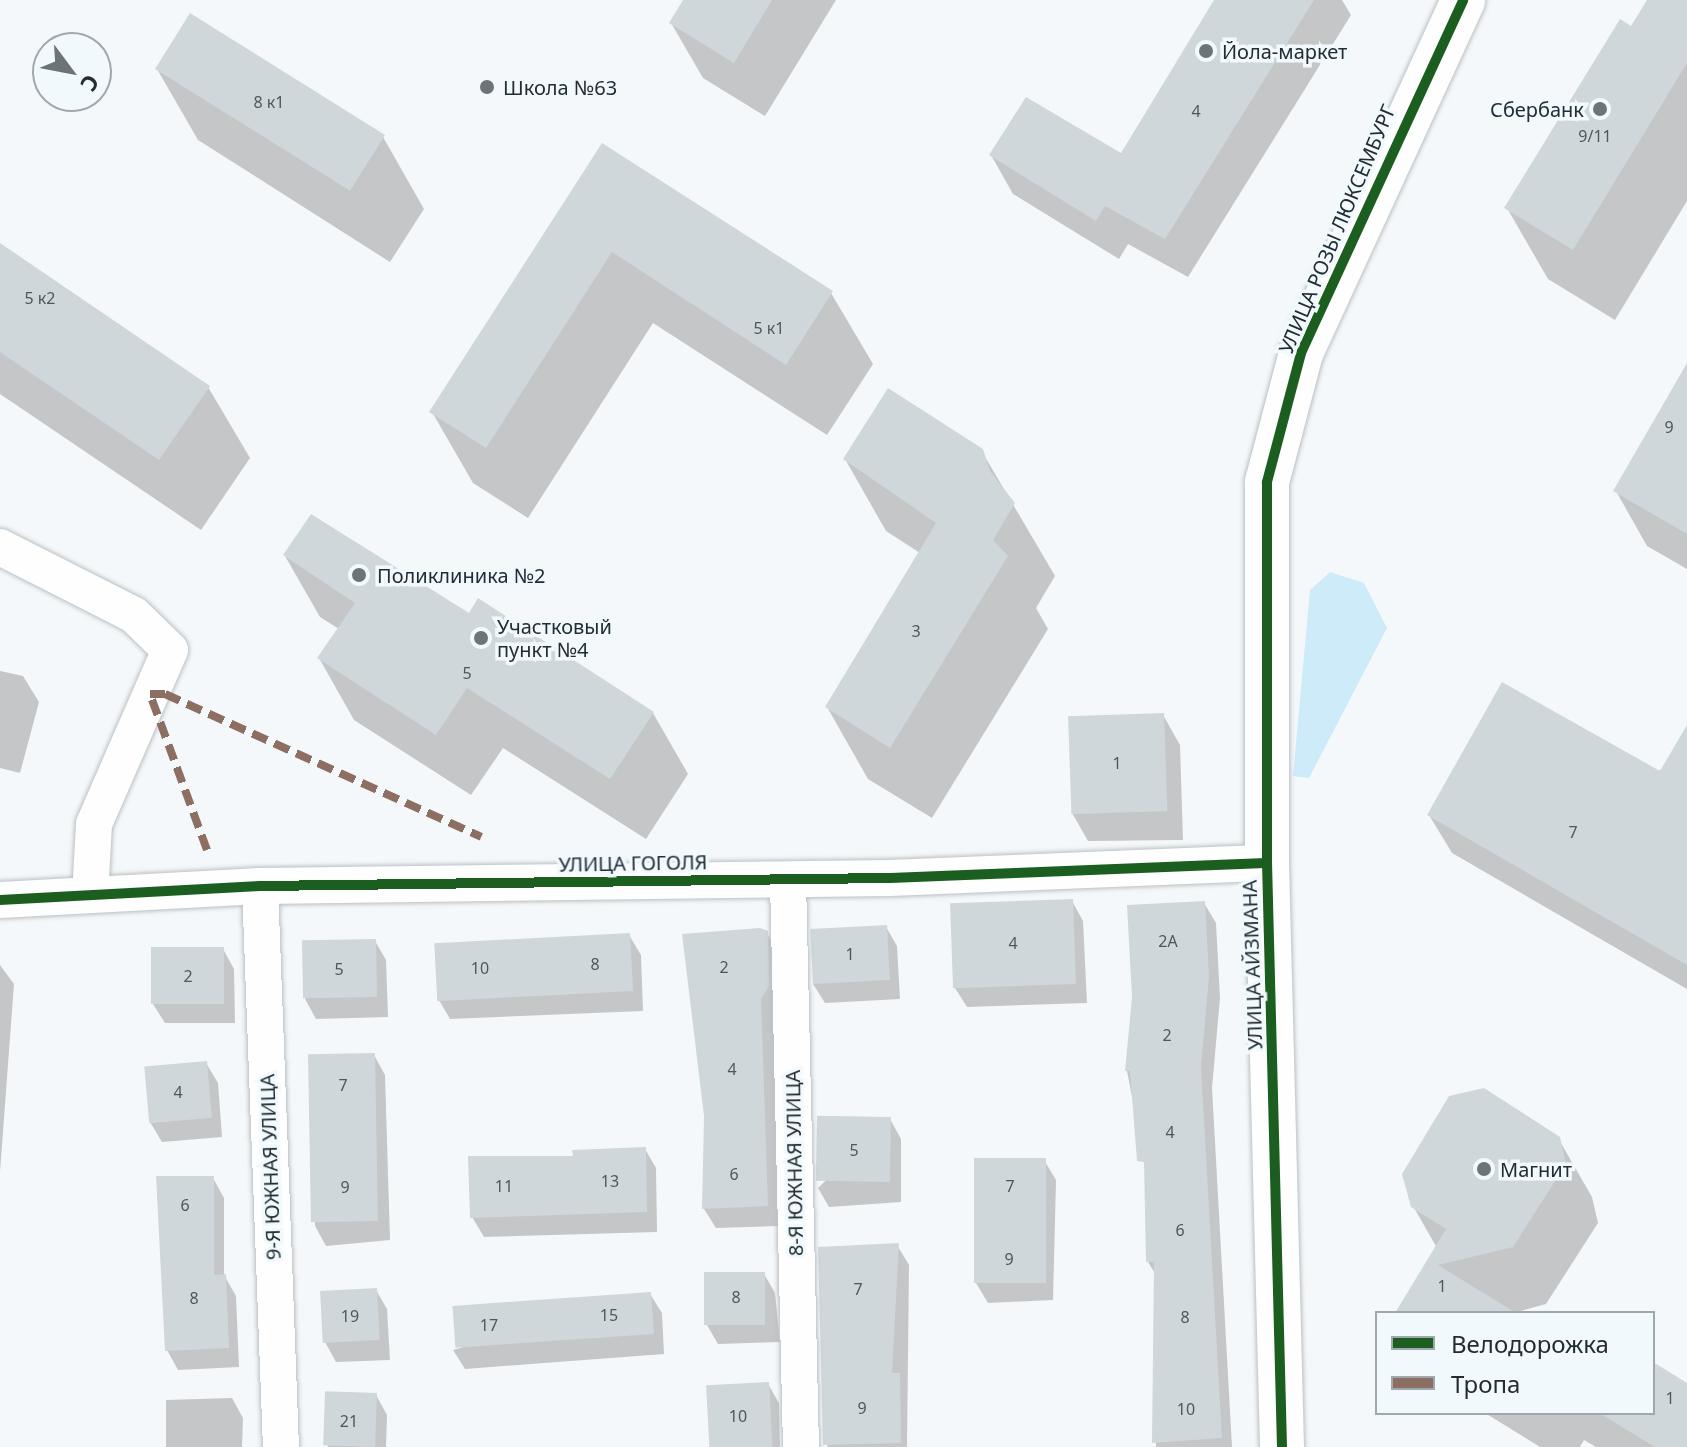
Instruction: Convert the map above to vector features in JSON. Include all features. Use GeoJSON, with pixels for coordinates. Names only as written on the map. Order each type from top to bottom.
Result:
{"type":"FeatureCollection","features":[{"type":"Feature","properties":{"kind":"street","name":"УЛИЦА РОЗЫ ЛЮКСЕМБУРГ"},"geometry":{"type":"LineString","coordinates":[[1267,482],[1301,353],[1463,0]]}},
{"type":"Feature","properties":{"kind":"street","name":"УЛИЦА АЙЗМАНА"},"geometry":{"type":"LineString","coordinates":[[1267,482],[1267,863],[1282,1447]]}},
{"type":"Feature","properties":{"kind":"street"},"geometry":{"type":"LineString","coordinates":[[0,547],[134,615],[170,650],[94,824],[90,895]]}},
{"type":"Feature","properties":{"kind":"street","name":"УЛИЦА ГОГОЛЯ"},"geometry":{"type":"LineString","coordinates":[[0,900],[260,886],[788,880],[1267,863]]}},
{"type":"Feature","properties":{"kind":"street","name":"8-Я ЮЖНАЯ УЛИЦА"},"geometry":{"type":"LineString","coordinates":[[788,880],[801,1447]]}},
{"type":"Feature","properties":{"kind":"street","name":"9-Я ЮЖНАЯ УЛИЦА"},"geometry":{"type":"LineString","coordinates":[[260,886],[281,1447]]}},
{"type":"Feature","properties":{"kind":"shaded area"},"geometry":{"type":"Polygon","coordinates":[[[1330,572],[1364,583],[1387,628],[1309,778],[1293,776],[1310,590],[1330,572]]]}},
{"type":"Feature","properties":{"kind":"building"},"geometry":{"type":"Polygon","coordinates":[[[683,0],[772,0],[734,63],[669,23],[683,0]]]}},
{"type":"Feature","properties":{"kind":"building"},"geometry":{"type":"Polygon","coordinates":[[[1214,0],[1314,0],[1165,239],[1105,206],[1096,221],[989,155],[1026,97],[1121,153],[1214,0]]]}},
{"type":"Feature","properties":{"kind":"building"},"geometry":{"type":"Polygon","coordinates":[[[1647,0],[1687,0],[1687,63],[1573,250],[1504,208],[1620,19],[1631,26],[1647,0]]]}},
{"type":"Feature","properties":{"kind":"building"},"geometry":{"type":"Polygon","coordinates":[[[190,13],[385,135],[350,191],[155,69],[190,13]]]}},
{"type":"Feature","properties":{"kind":"building"},"geometry":{"type":"Polygon","coordinates":[[[602,143],[833,291],[786,365],[612,252],[486,448],[429,412],[602,143]]]}},
{"type":"Feature","properties":{"kind":"building"},"geometry":{"type":"Polygon","coordinates":[[[0,243],[210,386],[159,460],[0,352],[0,243]]]}},
{"type":"Feature","properties":{"kind":"building"},"geometry":{"type":"Polygon","coordinates":[[[1687,363],[1687,534],[1613,491],[1687,363]]]}},
{"type":"Feature","properties":{"kind":"building"},"geometry":{"type":"Polygon","coordinates":[[[888,388],[983,449],[990,471],[1015,503],[993,540],[1008,556],[890,748],[825,707],[936,523],[843,459],[888,388]]]}},
{"type":"Feature","properties":{"kind":"building"},"geometry":{"type":"Polygon","coordinates":[[[311,514],[469,613],[478,598],[654,712],[610,779],[467,688],[436,735],[317,658],[355,603],[283,555],[311,514]]]}},
{"type":"Feature","properties":{"kind":"building"},"geometry":{"type":"Polygon","coordinates":[[[1502,682],[1660,771],[1687,725],[1687,965],[1427,815],[1502,682]]]}},
{"type":"Feature","properties":{"kind":"building"},"geometry":{"type":"Polygon","coordinates":[[[1164,713],[1167,811],[1071,814],[1068,716],[1164,713]]]}},
{"type":"Feature","properties":{"kind":"building"},"geometry":{"type":"Polygon","coordinates":[[[1073,899],[1076,984],[953,988],[950,903],[1073,899]]]}},
{"type":"Feature","properties":{"kind":"building"},"geometry":{"type":"Polygon","coordinates":[[[1205,901],[1209,977],[1201,1067],[1222,1438],[1152,1443],[1154,1262],[1146,1262],[1144,1162],[1137,1161],[1130,1071],[1125,1071],[1132,997],[1127,905],[1205,901]]]}},
{"type":"Feature","properties":{"kind":"building"},"geometry":{"type":"Polygon","coordinates":[[[887,925],[890,980],[813,984],[810,929],[887,925]]]}},
{"type":"Feature","properties":{"kind":"building"},"geometry":{"type":"Polygon","coordinates":[[[760,928],[768,931],[769,986],[761,999],[768,1206],[702,1209],[704,1116],[682,934],[760,928]]]}},
{"type":"Feature","properties":{"kind":"building"},"geometry":{"type":"Polygon","coordinates":[[[630,933],[633,991],[437,1001],[434,943],[630,933]]]}},
{"type":"Feature","properties":{"kind":"building"},"geometry":{"type":"Polygon","coordinates":[[[376,939],[377,997],[303,998],[302,940],[376,939]]]}},
{"type":"Feature","properties":{"kind":"building"},"geometry":{"type":"Polygon","coordinates":[[[151,947],[224,947],[224,1004],[151,1004],[151,947]]]}},
{"type":"Feature","properties":{"kind":"building"},"geometry":{"type":"Polygon","coordinates":[[[375,1053],[378,1221],[311,1222],[308,1054],[375,1053]]]}},
{"type":"Feature","properties":{"kind":"building"},"geometry":{"type":"Polygon","coordinates":[[[207,1061],[212,1118],[149,1123],[144,1066],[207,1061]]]}},
{"type":"Feature","properties":{"kind":"building","name":"Магнит"},"geometry":{"type":"Polygon","coordinates":[[[1484,1088],[1560,1137],[1566,1164],[1513,1247],[1438,1265],[1513,1311],[1396,1311],[1446,1229],[1411,1207],[1402,1174],[1449,1096],[1484,1088]]]}},
{"type":"Feature","properties":{"kind":"building"},"geometry":{"type":"Polygon","coordinates":[[[817,1116],[891,1117],[890,1182],[816,1181],[817,1116]]]}},
{"type":"Feature","properties":{"kind":"building"},"geometry":{"type":"Polygon","coordinates":[[[646,1147],[647,1212],[470,1218],[468,1156],[573,1156],[572,1150],[646,1147]]]}},
{"type":"Feature","properties":{"kind":"building"},"geometry":{"type":"Polygon","coordinates":[[[974,1158],[1046,1158],[1046,1283],[974,1283],[974,1158]]]}},
{"type":"Feature","properties":{"kind":"building"},"geometry":{"type":"Polygon","coordinates":[[[156,1176],[214,1176],[214,1275],[226,1274],[229,1348],[165,1351],[156,1176]]]}},
{"type":"Feature","properties":{"kind":"building"},"geometry":{"type":"Polygon","coordinates":[[[899,1243],[892,1373],[900,1373],[901,1443],[823,1445],[818,1247],[899,1243]]]}},
{"type":"Feature","properties":{"kind":"building"},"geometry":{"type":"Polygon","coordinates":[[[704,1272],[765,1272],[765,1325],[704,1325],[704,1272]]]}},
{"type":"Feature","properties":{"kind":"building"},"geometry":{"type":"Polygon","coordinates":[[[377,1288],[380,1340],[323,1343],[320,1291],[377,1288]]]}},
{"type":"Feature","properties":{"kind":"building"},"geometry":{"type":"Polygon","coordinates":[[[651,1292],[654,1334],[455,1348],[452,1306],[651,1292]]]}},
{"type":"Feature","properties":{"kind":"building"},"geometry":{"type":"Polygon","coordinates":[[[1655,1363],[1687,1383],[1687,1447],[1655,1447],[1602,1415],[1655,1415],[1655,1363]]]}},
{"type":"Feature","properties":{"kind":"building"},"geometry":{"type":"Polygon","coordinates":[[[769,1382],[772,1447],[709,1447],[706,1385],[769,1382]]]}},
{"type":"Feature","properties":{"kind":"building"},"geometry":{"type":"Polygon","coordinates":[[[325,1391],[377,1393],[375,1447],[323,1445],[325,1391]]]}},
{"type":"Feature","properties":{"kind":"marked path"},"geometry":{"type":"LineString","coordinates":[[207,850],[150,694],[165,694],[481,837]]}},
{"type":"Feature","properties":{"kind":"cycle path"},"geometry":{"type":"LineString","coordinates":[[1282,1447],[1267,863],[1267,482],[1301,353],[1463,0]]}},
{"type":"Feature","properties":{"kind":"cycle path"},"geometry":{"type":"LineString","coordinates":[[0,900],[260,886],[889,878],[1267,863]]}},
{"type":"Feature","properties":{"kind":"place","name":"Йола-маркет"},"geometry":{"type":"Point","coordinates":[1206,51]}},
{"type":"Feature","properties":{"kind":"place","name":"Школа №63"},"geometry":{"type":"Point","coordinates":[487,87]}},
{"type":"Feature","properties":{"kind":"place","name":"Сбербанк"},"geometry":{"type":"Point","coordinates":[1600,109]}},
{"type":"Feature","properties":{"kind":"place","name":"Поликлиника №2"},"geometry":{"type":"Point","coordinates":[359,575]}},
{"type":"Feature","properties":{"kind":"place","name":"Участковый пункт №4"},"geometry":{"type":"Point","coordinates":[481,638]}},
{"type":"Feature","properties":{"kind":"place","name":"Магнит"},"geometry":{"type":"Point","coordinates":[1484,1169]}}]}
